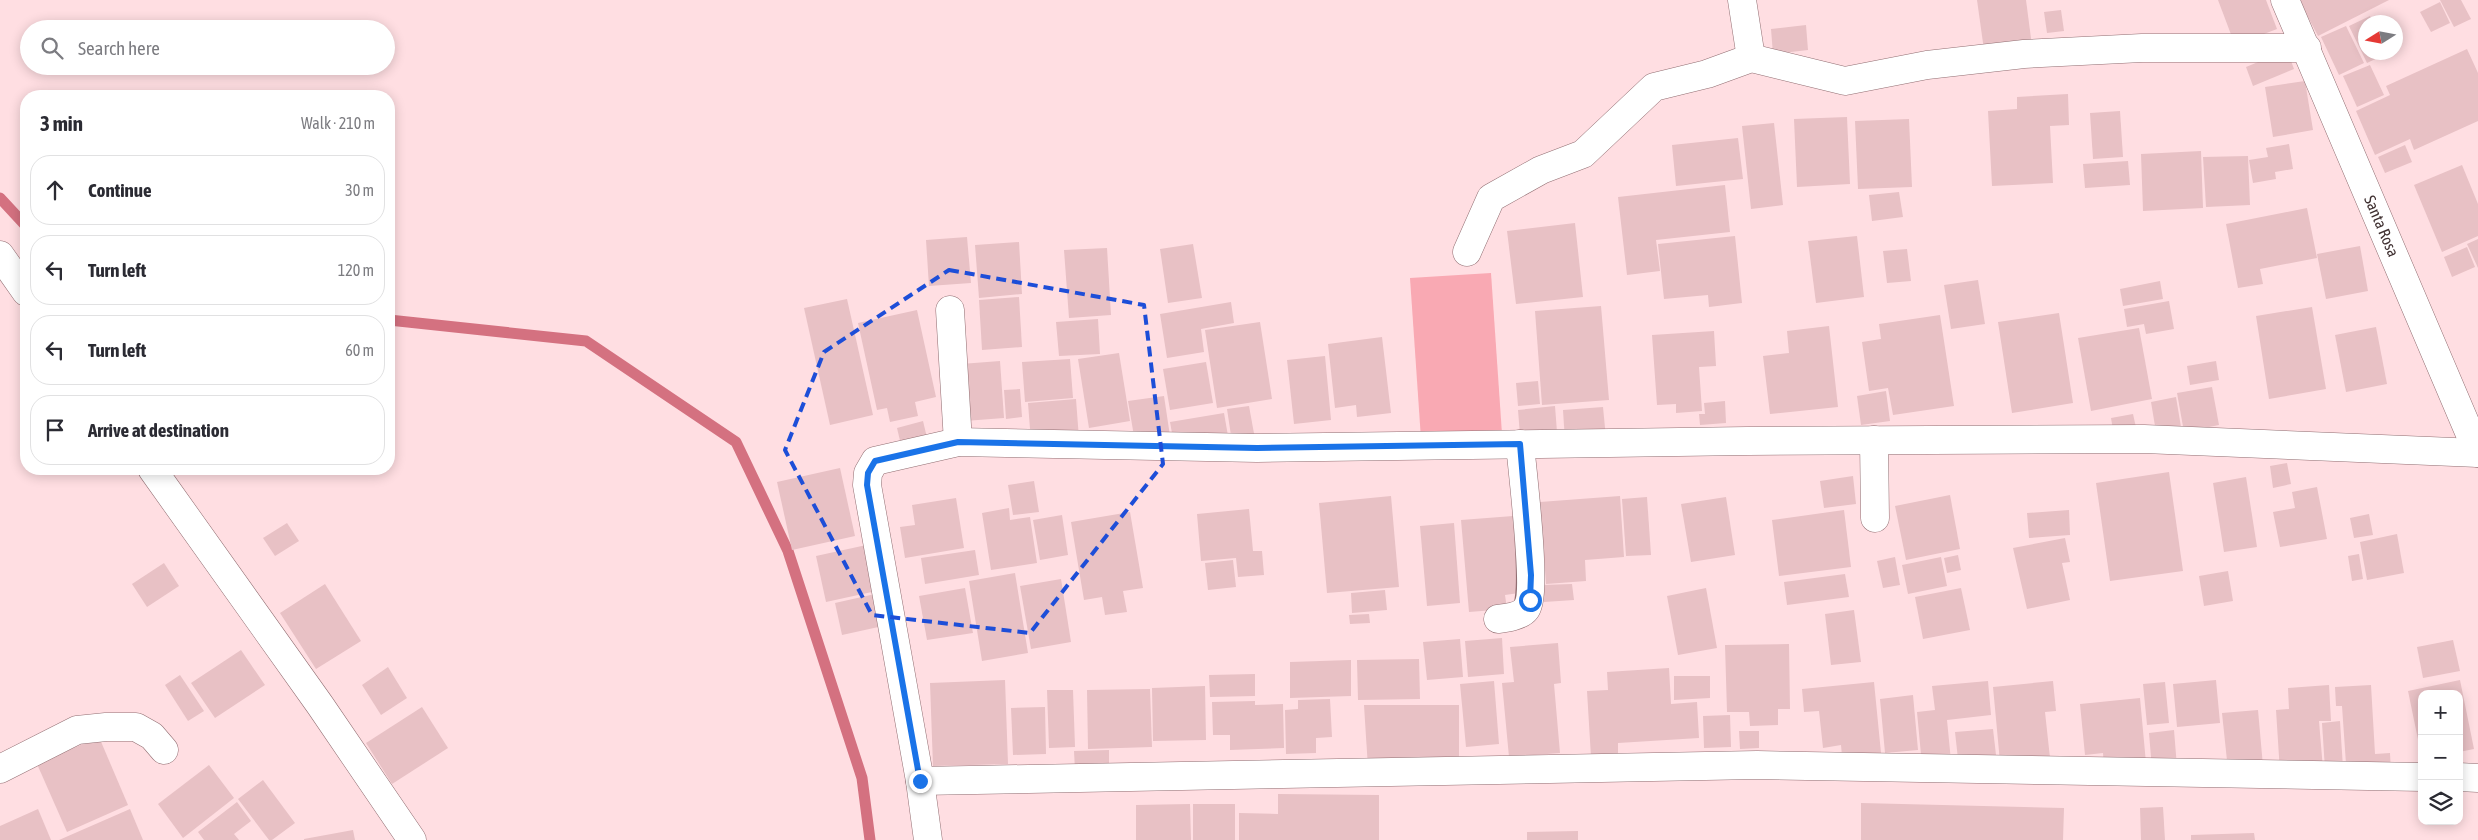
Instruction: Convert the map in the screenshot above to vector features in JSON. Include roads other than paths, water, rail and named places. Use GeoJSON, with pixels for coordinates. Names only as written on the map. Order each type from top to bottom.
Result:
{"type":"FeatureCollection","features":[{"type":"Feature","properties":{"kind":"street"},"geometry":{"type":"LineString","coordinates":[[1742,0],[1751,58]]}},
{"type":"Feature","properties":{"kind":"street","name":"Santa Rosa"},"geometry":{"type":"LineString","coordinates":[[2285,0],[2478,453]]}},
{"type":"Feature","properties":{"kind":"street"},"geometry":{"type":"LineString","coordinates":[[1468,252],[1491,198],[1541,170],[1583,154],[1654,88],[1707,74],[1751,58],[1845,81],[1926,66],[2024,54],[2142,48],[2307,48]]}},
{"type":"Feature","properties":{"kind":"street"},"geometry":{"type":"LineString","coordinates":[[0,255],[20,283]]}},
{"type":"Feature","properties":{"kind":"street"},"geometry":{"type":"LineString","coordinates":[[950,310],[958,442]]}},
{"type":"Feature","properties":{"kind":"street"},"geometry":{"type":"LineString","coordinates":[[928,840],[920,781],[867,485],[868,473],[875,461],[958,442],[1257,448],[1874,440],[2144,439],[2478,453]]}},
{"type":"Feature","properties":{"kind":"street"},"geometry":{"type":"LineString","coordinates":[[1874,440],[1875,518]]}},
{"type":"Feature","properties":{"kind":"street"},"geometry":{"type":"LineString","coordinates":[[1498,619],[1521,613],[1527,609],[1530,600],[1531,575],[1520,444]]}},
{"type":"Feature","properties":{"kind":"street"},"geometry":{"type":"LineString","coordinates":[[156,475],[314,697],[412,840]]}},
{"type":"Feature","properties":{"kind":"street"},"geometry":{"type":"LineString","coordinates":[[0,769],[77,730],[106,727],[136,727],[152,736],[164,750]]}},
{"type":"Feature","properties":{"kind":"street"},"geometry":{"type":"LineString","coordinates":[[920,781],[1757,765],[2418,776]]}},
{"type":"Feature","properties":{"kind":"street"},"geometry":{"type":"LineString","coordinates":[[2463,777],[2478,778]]}},
{"type":"Feature","properties":{"kind":"waterway"},"geometry":{"type":"LineString","coordinates":[[0,198],[20,220]]}},
{"type":"Feature","properties":{"kind":"waterway"},"geometry":{"type":"LineString","coordinates":[[395,321],[586,341],[736,442],[788,551],[862,778],[870,840]]}}]}
